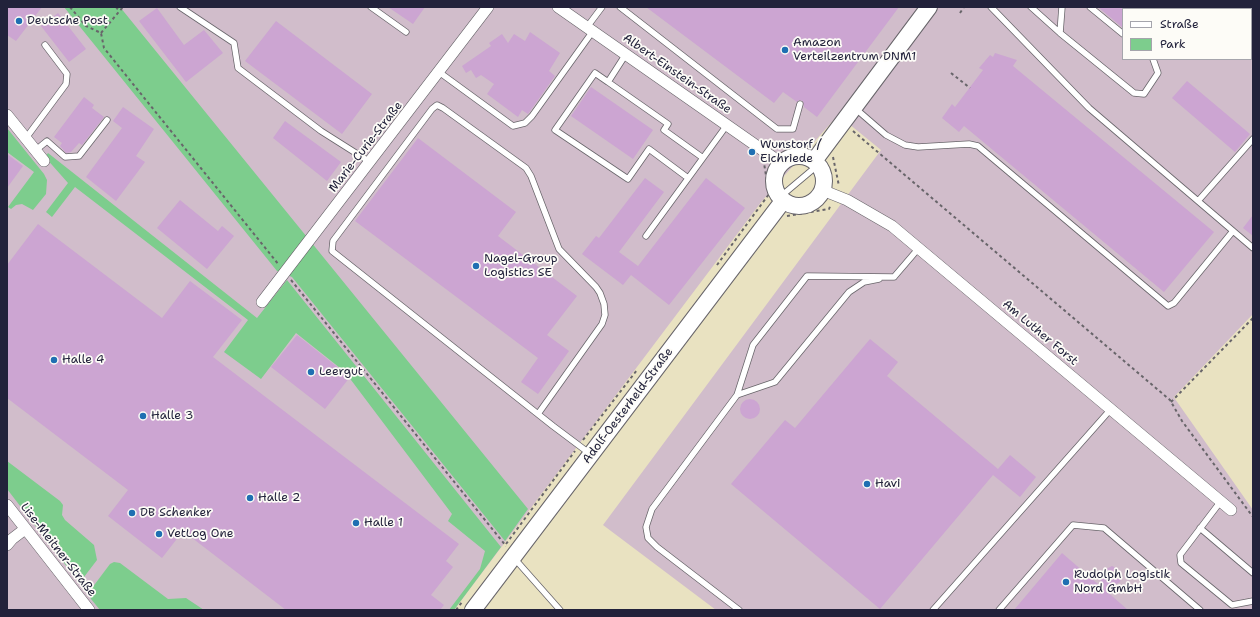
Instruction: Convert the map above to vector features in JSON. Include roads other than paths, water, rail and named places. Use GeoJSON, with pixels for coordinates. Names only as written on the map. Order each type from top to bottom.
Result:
{"type":"FeatureCollection","features":[{"type":"Feature","properties":{"kind":"street","name":"Marie-Curie-Straße"},"geometry":{"type":"LineString","coordinates":[[262,302],[370,163],[488,7]]}},
{"type":"Feature","properties":{"kind":"street","name":"Albert-Einstein-Straße"},"geometry":{"type":"LineString","coordinates":[[558,7],[775,159]]}},
{"type":"Feature","properties":{"kind":"street"},"geometry":{"type":"LineString","coordinates":[[816,163],[842,123],[929,7]]}},
{"type":"Feature","properties":{"kind":"street"},"geometry":{"type":"LineString","coordinates":[[7,115],[44,161]]}},
{"type":"Feature","properties":{"kind":"street"},"geometry":{"type":"LineString","coordinates":[[803,157],[816,163],[823,177],[822,190],[812,202],[798,206],[781,199],[774,184],[775,159],[803,157]]}},
{"type":"Feature","properties":{"kind":"street","name":"Am Luther Forst"},"geometry":{"type":"LineString","coordinates":[[822,190],[847,200],[892,226],[1231,510]]}},
{"type":"Feature","properties":{"kind":"street","name":"Adolf-Oesterheld-Straße"},"geometry":{"type":"LineString","coordinates":[[469,604],[585,450],[781,199]]}},
{"type":"Feature","properties":{"kind":"street","name":"Lise-Meitner-Straße"},"geometry":{"type":"LineString","coordinates":[[7,505],[89,610]]}},
{"type":"Feature","properties":{"kind":"street"},"geometry":{"type":"LineString","coordinates":[[7,545],[25,529]]}},
{"type":"Feature","properties":{"kind":"lane"},"geometry":{"type":"LineString","coordinates":[[180,7],[234,43],[238,68],[321,131],[370,163]]}},
{"type":"Feature","properties":{"kind":"lane"},"geometry":{"type":"LineString","coordinates":[[371,7],[406,32]]}},
{"type":"Feature","properties":{"kind":"lane"},"geometry":{"type":"LineString","coordinates":[[439,72],[513,126],[525,123],[532,116],[590,29],[602,7]]}},
{"type":"Feature","properties":{"kind":"lane"},"geometry":{"type":"LineString","coordinates":[[620,7],[777,129],[792,129],[800,104]]}},
{"type":"Feature","properties":{"kind":"lane"},"geometry":{"type":"LineString","coordinates":[[991,7],[1089,108],[1253,248]]}},
{"type":"Feature","properties":{"kind":"lane"},"geometry":{"type":"LineString","coordinates":[[1060,33],[1062,7]]}},
{"type":"Feature","properties":{"kind":"lane"},"geometry":{"type":"LineString","coordinates":[[1090,7],[1122,33]]}},
{"type":"Feature","properties":{"kind":"lane"},"geometry":{"type":"LineString","coordinates":[[1031,8],[1134,93],[1144,94],[1158,73],[1154,60]]}},
{"type":"Feature","properties":{"kind":"lane"},"geometry":{"type":"LineString","coordinates":[[26,138],[66,84],[67,74],[45,45]]}},
{"type":"Feature","properties":{"kind":"lane"},"geometry":{"type":"LineString","coordinates":[[608,82],[626,54]]}},
{"type":"Feature","properties":{"kind":"lane"},"geometry":{"type":"LineString","coordinates":[[688,178],[649,148],[628,179],[555,130],[595,73],[668,124],[664,130],[703,158]]}},
{"type":"Feature","properties":{"kind":"lane"},"geometry":{"type":"LineString","coordinates":[[538,414],[602,324],[605,315],[604,304],[596,287],[559,249],[531,176],[526,168],[443,108],[437,106],[432,109],[333,241],[332,251],[538,414],[585,450]]}},
{"type":"Feature","properties":{"kind":"lane"},"geometry":{"type":"LineString","coordinates":[[854,107],[886,135],[905,145],[918,147],[969,144],[978,146],[1168,306],[1174,303],[1233,231]]}},
{"type":"Feature","properties":{"kind":"lane"},"geometry":{"type":"LineString","coordinates":[[36,150],[47,141],[65,157],[79,156],[107,120]]}},
{"type":"Feature","properties":{"kind":"lane"},"geometry":{"type":"LineString","coordinates":[[646,236],[727,125]]}},
{"type":"Feature","properties":{"kind":"lane"},"geometry":{"type":"LineString","coordinates":[[1198,201],[1253,139]]}},
{"type":"Feature","properties":{"kind":"lane"},"geometry":{"type":"LineString","coordinates":[[781,199],[816,163]]}},
{"type":"Feature","properties":{"kind":"lane"},"geometry":{"type":"LineString","coordinates":[[737,395],[774,382],[849,292],[864,282],[894,277],[918,249]]}},
{"type":"Feature","properties":{"kind":"lane"},"geometry":{"type":"LineString","coordinates":[[739,610],[657,547],[648,538],[646,528],[652,509],[737,395],[753,345],[807,276],[894,277]]}},
{"type":"Feature","properties":{"kind":"lane"},"geometry":{"type":"LineString","coordinates":[[933,610],[1111,409]]}},
{"type":"Feature","properties":{"kind":"lane"},"geometry":{"type":"LineString","coordinates":[[1221,501],[1180,555],[1181,564],[1232,605],[1253,601]]}},
{"type":"Feature","properties":{"kind":"lane"},"geometry":{"type":"LineString","coordinates":[[999,610],[1073,525],[1104,528],[1200,610]]}},
{"type":"Feature","properties":{"kind":"lane"},"geometry":{"type":"LineString","coordinates":[[1200,528],[1253,573]]}},
{"type":"Feature","properties":{"kind":"lane"},"geometry":{"type":"LineString","coordinates":[[507,554],[560,610]]}},
{"type":"Feature","properties":{"kind":"place","name":"Deutsche Post"},"geometry":{"type":"Point","coordinates":[19,21]}},
{"type":"Feature","properties":{"kind":"place","name":"Amazon Verteilzentrum DNM1"},"geometry":{"type":"Point","coordinates":[785,50]}},
{"type":"Feature","properties":{"kind":"place","name":"Wunstorf / Eichriede"},"geometry":{"type":"Point","coordinates":[752,152]}},
{"type":"Feature","properties":{"kind":"place","name":"Nagel-Group Logistics SE"},"geometry":{"type":"Point","coordinates":[476,266]}},
{"type":"Feature","properties":{"kind":"place","name":"Halle 4"},"geometry":{"type":"Point","coordinates":[54,360]}},
{"type":"Feature","properties":{"kind":"place","name":"Leergut"},"geometry":{"type":"Point","coordinates":[311,372]}},
{"type":"Feature","properties":{"kind":"place","name":"Halle 3"},"geometry":{"type":"Point","coordinates":[143,416]}},
{"type":"Feature","properties":{"kind":"place","name":"Havi"},"geometry":{"type":"Point","coordinates":[867,484]}},
{"type":"Feature","properties":{"kind":"place","name":"Halle 2"},"geometry":{"type":"Point","coordinates":[250,498]}},
{"type":"Feature","properties":{"kind":"place","name":"DB Schenker"},"geometry":{"type":"Point","coordinates":[132,513]}},
{"type":"Feature","properties":{"kind":"place","name":"Halle 1"},"geometry":{"type":"Point","coordinates":[356,523]}},
{"type":"Feature","properties":{"kind":"place","name":"VetLog One"},"geometry":{"type":"Point","coordinates":[159,534]}},
{"type":"Feature","properties":{"kind":"place","name":"Rudolph Logistik Nord GmbH"},"geometry":{"type":"Point","coordinates":[1066,582]}}]}
